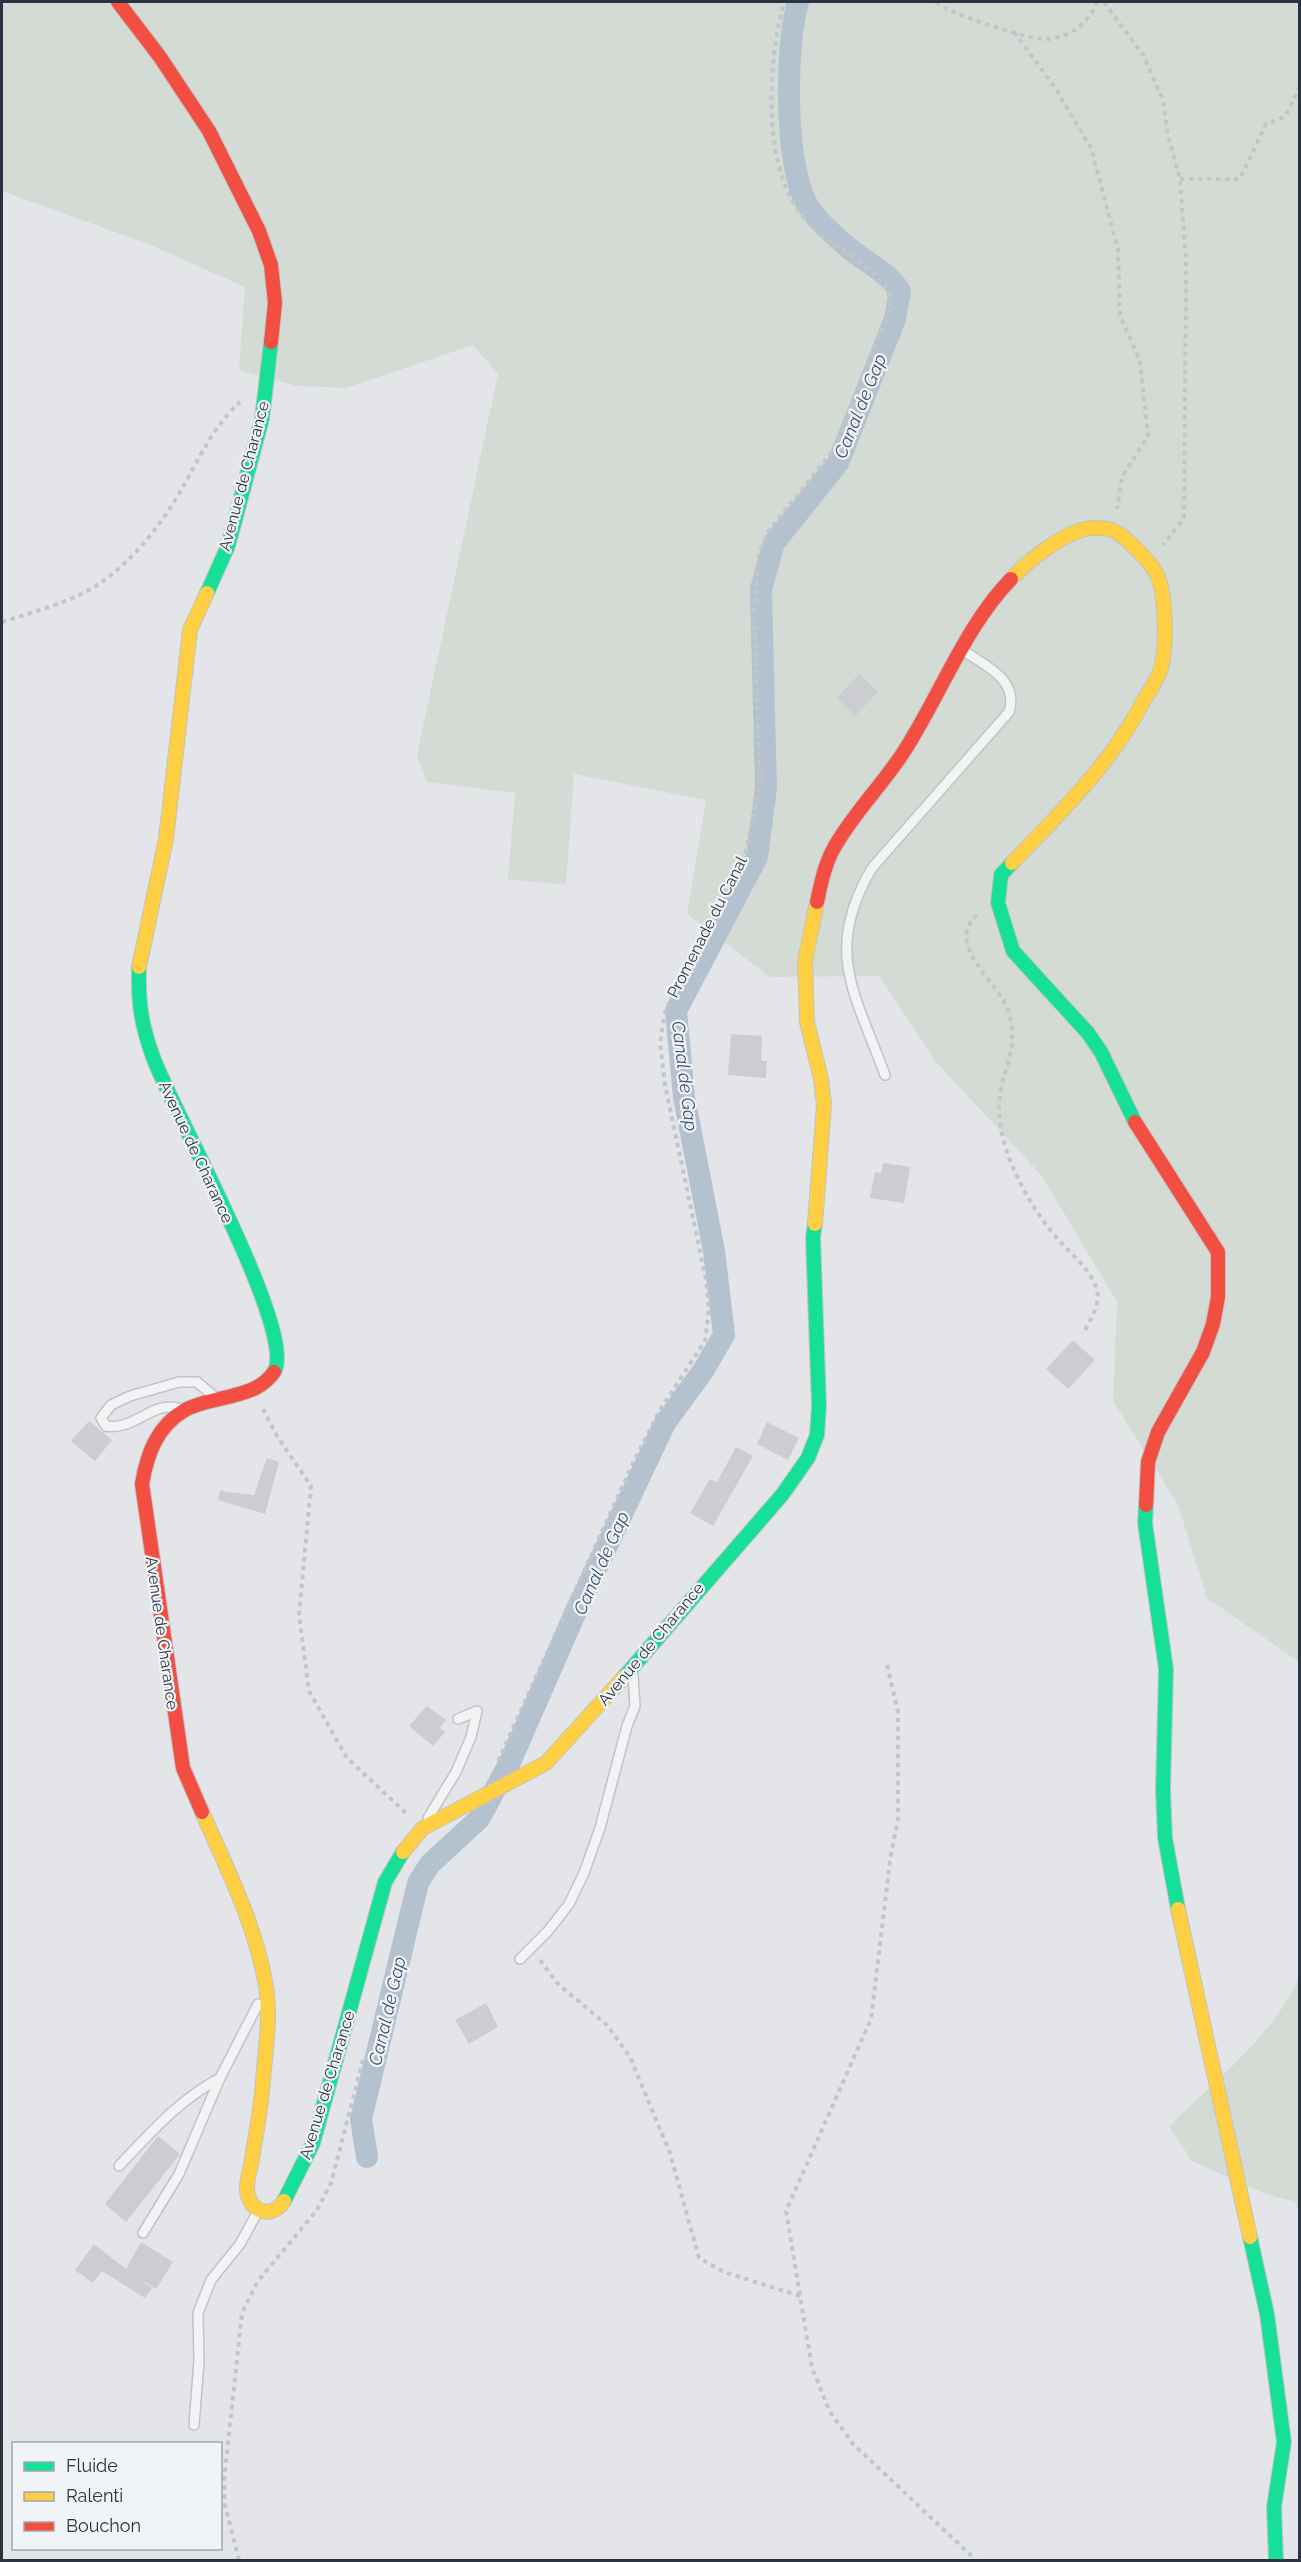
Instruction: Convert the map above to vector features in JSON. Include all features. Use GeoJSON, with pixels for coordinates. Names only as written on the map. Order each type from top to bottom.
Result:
{"type":"FeatureCollection","features":[{"type":"Feature","properties":{"kind":"street","name":"Avenue de Charance"},"geometry":{"type":"LineString","coordinates":[[118,2],[160,57],[209,131],[259,231],[271,265],[274,303],[262,419],[228,546],[190,630],[166,839],[139,968],[139,1014],[153,1058],[262,1292],[278,1357],[276,1369],[268,1380],[253,1390],[186,1410],[156,1438],[146,1458],[142,1484],[149,1547],[183,1768],[251,1924],[266,1988],[267,2025],[261,2104],[246,2190],[253,2206],[258,2211],[268,2213],[279,2208],[290,2192],[313,2143],[385,1882],[397,1859],[423,1828],[546,1763],[566,1744],[782,1495],[808,1458],[817,1435],[819,1406],[813,1237],[818,1210],[824,1105],[821,1079],[807,1022],[805,961],[820,884],[835,846],[903,753],[999,591],[1026,563],[1071,534],[1094,528],[1114,531]]}},
{"type":"Feature","properties":{"kind":"street"},"geometry":{"type":"LineString","coordinates":[[1114,531],[1146,559],[1158,576],[1163,605],[1164,637],[1161,668],[1133,722],[1098,774],[1001,876],[998,903],[1004,929],[1013,951],[1088,1033],[1101,1052],[1138,1128],[1207,1231],[1218,1252],[1218,1297],[1213,1324],[1203,1352],[1158,1432],[1148,1462],[1145,1523],[1166,1670],[1163,1790],[1166,1838],[1173,1887],[1267,2314],[1284,2442],[1274,2507],[1276,2560]]}},
{"type":"Feature","properties":{"kind":"lane"},"geometry":{"type":"LineString","coordinates":[[885,1075],[850,980],[845,953],[846,934],[859,890],[872,868],[1009,712],[1012,702],[1003,678],[962,650]]}},
{"type":"Feature","properties":{"kind":"lane"},"geometry":{"type":"LineString","coordinates":[[186,1410],[170,1406],[159,1408],[137,1421],[118,1428],[106,1426],[101,1418],[111,1405],[120,1400],[179,1382],[197,1382],[219,1400]]}},
{"type":"Feature","properties":{"kind":"lane"},"geometry":{"type":"LineString","coordinates":[[520,1959],[549,1931],[569,1904],[592,1851],[627,1726],[635,1706],[631,1668]]}},
{"type":"Feature","properties":{"kind":"lane"},"geometry":{"type":"LineString","coordinates":[[423,1828],[437,1800],[456,1772],[471,1737],[477,1711],[459,1719]]}},
{"type":"Feature","properties":{"kind":"lane"},"geometry":{"type":"LineString","coordinates":[[143,2233],[179,2174],[220,2078],[266,1988]]}},
{"type":"Feature","properties":{"kind":"lane"},"geometry":{"type":"LineString","coordinates":[[119,2166],[170,2112],[194,2092],[220,2078]]}},
{"type":"Feature","properties":{"kind":"lane"},"geometry":{"type":"LineString","coordinates":[[194,2425],[199,2361],[198,2313],[211,2280],[240,2244],[258,2211]]}},
{"type":"Feature","properties":{"kind":"path","name":"Promenade du Canal"},"geometry":{"type":"LineString","coordinates":[[493,1770],[510,1739],[543,1659],[633,1463],[660,1410],[705,1341],[709,1309],[706,1280],[665,1085],[660,1043],[665,1013],[677,984],[746,850],[754,814],[760,779],[754,612],[759,553],[768,532],[838,444],[888,314],[890,299],[883,285],[810,226],[791,200],[782,173],[775,138],[771,65],[784,2]]}},
{"type":"Feature","properties":{"kind":"path"},"geometry":{"type":"LineString","coordinates":[[936,2],[1014,32],[1048,39],[1071,32],[1092,17],[1097,2]]}},
{"type":"Feature","properties":{"kind":"path"},"geometry":{"type":"LineString","coordinates":[[1104,2],[1143,55],[1163,100],[1168,135],[1180,179],[1186,260],[1184,518],[1167,542],[1146,559]]}},
{"type":"Feature","properties":{"kind":"path"},"geometry":{"type":"LineString","coordinates":[[1014,32],[1054,86],[1091,148],[1118,249],[1120,315],[1140,361],[1148,436],[1122,477],[1114,531]]}},
{"type":"Feature","properties":{"kind":"path"},"geometry":{"type":"LineString","coordinates":[[1180,179],[1239,178],[1266,124],[1285,117],[1299,86]]}},
{"type":"Feature","properties":{"kind":"path"},"geometry":{"type":"LineString","coordinates":[[2,622],[49,607],[102,582],[146,543],[177,497],[223,417],[249,394],[267,388]]}},
{"type":"Feature","properties":{"kind":"path"},"geometry":{"type":"LineString","coordinates":[[998,903],[984,909],[971,920],[965,941],[972,956],[1008,1010],[1014,1032],[1011,1059],[1002,1084],[999,1123],[1015,1173],[1034,1210],[1086,1270],[1097,1288],[1094,1312],[1083,1334]]}},
{"type":"Feature","properties":{"kind":"path"},"geometry":{"type":"LineString","coordinates":[[253,1390],[277,1436],[311,1486],[299,1615],[309,1691],[347,1758],[423,1828]]}},
{"type":"Feature","properties":{"kind":"path"},"geometry":{"type":"LineString","coordinates":[[887,1665],[898,1712],[898,1818],[890,1861],[871,2019],[786,2211],[812,2368],[830,2412],[853,2444],[976,2560]]}},
{"type":"Feature","properties":{"kind":"path"},"geometry":{"type":"LineString","coordinates":[[531,1948],[558,1984],[608,2025],[630,2057],[670,2153],[699,2258],[724,2272],[800,2296]]}},
{"type":"Feature","properties":{"kind":"shaded area"},"geometry":{"type":"Polygon","coordinates":[[[2,2],[1299,2],[1299,1662],[1207,1598],[1178,1505],[1113,1401],[1117,1302],[1042,1176],[936,1062],[879,976],[770,977],[687,914],[706,800],[574,774],[566,885],[508,879],[515,793],[427,782],[417,755],[498,374],[473,345],[346,388],[297,386],[239,370],[245,287],[148,244],[2,191],[2,2]]]}},
{"type":"Feature","properties":{"kind":"shaded area"},"geometry":{"type":"Polygon","coordinates":[[[1299,1978],[1299,2213],[1295,2202],[1263,2193],[1192,2161],[1169,2126],[1258,2039],[1274,2020],[1299,1978]]]}},
{"type":"Feature","properties":{"kind":"building"},"geometry":{"type":"Polygon","coordinates":[[[859,674],[878,692],[855,716],[837,698],[859,674]]]}},
{"type":"Feature","properties":{"kind":"building"},"geometry":{"type":"Polygon","coordinates":[[[731,1034],[762,1036],[761,1061],[767,1061],[766,1078],[728,1075],[731,1034]]]}},
{"type":"Feature","properties":{"kind":"building"},"geometry":{"type":"Polygon","coordinates":[[[883,1163],[910,1167],[904,1203],[870,1198],[875,1172],[881,1173],[883,1163]]]}},
{"type":"Feature","properties":{"kind":"building"},"geometry":{"type":"Polygon","coordinates":[[[1073,1340],[1095,1360],[1068,1389],[1046,1369],[1073,1340]]]}},
{"type":"Feature","properties":{"kind":"building"},"geometry":{"type":"Polygon","coordinates":[[[89,1421],[112,1440],[95,1461],[71,1441],[89,1421]]]}},
{"type":"Feature","properties":{"kind":"building"},"geometry":{"type":"Polygon","coordinates":[[[767,1422],[799,1438],[788,1460],[757,1444],[767,1422]]]}},
{"type":"Feature","properties":{"kind":"building"},"geometry":{"type":"Polygon","coordinates":[[[736,1447],[753,1456],[713,1526],[690,1513],[710,1479],[717,1482],[736,1447]]]}},
{"type":"Feature","properties":{"kind":"building"},"geometry":{"type":"Polygon","coordinates":[[[267,1458],[279,1462],[265,1514],[218,1500],[220,1491],[254,1495],[267,1458]]]}},
{"type":"Feature","properties":{"kind":"building"},"geometry":{"type":"Polygon","coordinates":[[[427,1706],[446,1720],[440,1728],[445,1732],[433,1746],[409,1726],[427,1706]]]}},
{"type":"Feature","properties":{"kind":"building"},"geometry":{"type":"Polygon","coordinates":[[[486,2003],[498,2027],[469,2044],[455,2020],[486,2003]]]}},
{"type":"Feature","properties":{"kind":"building"},"geometry":{"type":"Polygon","coordinates":[[[158,2136],[180,2154],[126,2222],[105,2204],[158,2136]]]}},
{"type":"Feature","properties":{"kind":"building"},"geometry":{"type":"Polygon","coordinates":[[[141,2242],[173,2262],[156,2289],[136,2276],[152,2288],[145,2298],[102,2271],[93,2283],[75,2270],[94,2244],[126,2269],[141,2242]]]}},
{"type":"Feature","properties":{"kind":"waterway","name":"Canal de Gap"},"geometry":{"type":"LineString","coordinates":[[367,2157],[361,2119],[418,1883],[430,1864],[479,1819],[510,1762],[577,1609],[665,1423],[703,1371],[724,1335],[714,1251],[684,1097],[676,1011],[757,857],[766,788],[761,589],[774,543],[838,463],[895,319],[900,291],[885,275],[838,239],[812,212],[803,194],[791,141],[789,110],[791,48],[798,2]]}},
{"type":"Feature","properties":{"kind":"traffic: fast"},"geometry":{"type":"LineString","coordinates":[[207,593],[228,546],[262,419],[271,342]]}},
{"type":"Feature","properties":{"kind":"traffic: fast"},"geometry":{"type":"LineString","coordinates":[[1012,863],[1001,875],[998,903],[1013,951],[1088,1033],[1101,1052],[1135,1122]]}},
{"type":"Feature","properties":{"kind":"traffic: fast"},"geometry":{"type":"LineString","coordinates":[[139,967],[141,1013],[149,1045],[164,1084],[251,1269],[268,1314],[276,1349],[274,1372]]}},
{"type":"Feature","properties":{"kind":"traffic: fast"},"geometry":{"type":"LineString","coordinates":[[624,1677],[782,1495],[808,1458],[817,1435],[819,1406],[813,1237],[815,1224]]}},
{"type":"Feature","properties":{"kind":"traffic: fast"},"geometry":{"type":"LineString","coordinates":[[1146,1505],[1145,1523],[1166,1669],[1163,1790],[1165,1838],[1178,1909]]}},
{"type":"Feature","properties":{"kind":"traffic: fast"},"geometry":{"type":"LineString","coordinates":[[284,2201],[313,2143],[385,1882],[403,1852]]}},
{"type":"Feature","properties":{"kind":"traffic: fast"},"geometry":{"type":"LineString","coordinates":[[1250,2237],[1267,2314],[1284,2442],[1274,2507],[1276,2560]]}},
{"type":"Feature","properties":{"kind":"traffic: slow"},"geometry":{"type":"LineString","coordinates":[[1011,579],[1039,554],[1074,533],[1096,528],[1112,530],[1145,558],[1158,577],[1163,597],[1165,635],[1163,659],[1158,676],[1131,723],[1101,766],[1012,863]]}},
{"type":"Feature","properties":{"kind":"traffic: slow"},"geometry":{"type":"LineString","coordinates":[[139,967],[166,839],[190,630],[207,593]]}},
{"type":"Feature","properties":{"kind":"traffic: slow"},"geometry":{"type":"LineString","coordinates":[[815,1224],[824,1105],[821,1079],[807,1022],[805,961],[817,902]]}},
{"type":"Feature","properties":{"kind":"traffic: slow"},"geometry":{"type":"LineString","coordinates":[[403,1852],[423,1828],[546,1763],[624,1677]]}},
{"type":"Feature","properties":{"kind":"traffic: slow"},"geometry":{"type":"LineString","coordinates":[[202,1812],[248,1919],[266,1987],[268,2023],[262,2092],[247,2190],[252,2204],[261,2211],[273,2210],[284,2201]]}},
{"type":"Feature","properties":{"kind":"traffic: slow"},"geometry":{"type":"LineString","coordinates":[[1178,1909],[1250,2237]]}},
{"type":"Feature","properties":{"kind":"traffic: jam"},"geometry":{"type":"LineString","coordinates":[[118,2],[160,57],[209,131],[259,231],[271,265],[275,303],[271,342]]}},
{"type":"Feature","properties":{"kind":"traffic: jam"},"geometry":{"type":"LineString","coordinates":[[817,902],[826,866],[835,846],[903,753],[966,640],[1011,579]]}},
{"type":"Feature","properties":{"kind":"traffic: jam"},"geometry":{"type":"LineString","coordinates":[[1135,1122],[1218,1252],[1218,1297],[1213,1324],[1203,1352],[1158,1432],[1148,1462],[1146,1505]]}},
{"type":"Feature","properties":{"kind":"traffic: jam"},"geometry":{"type":"LineString","coordinates":[[202,1812],[183,1768],[142,1484],[150,1452],[160,1433],[175,1417],[196,1405],[252,1390],[266,1381],[274,1372]]}}]}
